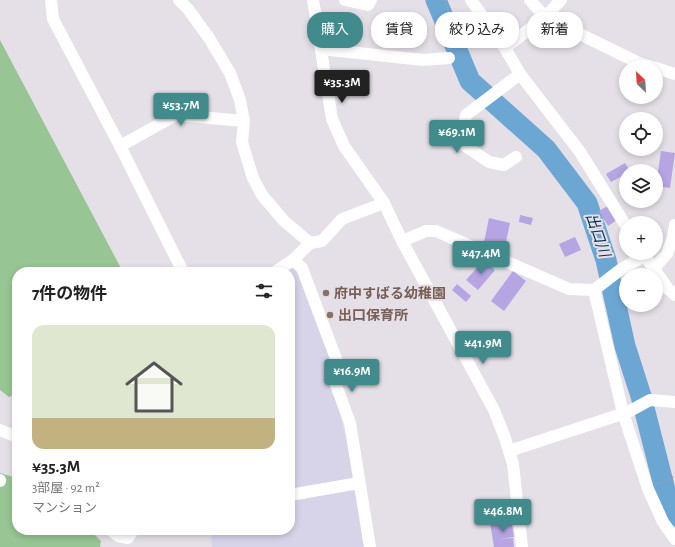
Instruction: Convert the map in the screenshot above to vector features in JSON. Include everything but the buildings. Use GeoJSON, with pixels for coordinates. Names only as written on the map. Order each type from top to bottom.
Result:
{"type":"FeatureCollection","features":[{"type":"Feature","properties":{"kind":"street"},"geometry":{"type":"LineString","coordinates":[[51,0],[52,19],[120,146],[181,267]]}},
{"type":"Feature","properties":{"kind":"street"},"geometry":{"type":"LineString","coordinates":[[179,0],[188,9],[209,38],[230,73],[240,100],[244,121],[242,142],[253,178],[262,195],[284,221],[310,243]]}},
{"type":"Feature","properties":{"kind":"street"},"geometry":{"type":"LineString","coordinates":[[313,0],[332,119],[344,146],[384,203],[402,242],[494,410],[513,464],[522,547]]}},
{"type":"Feature","properties":{"kind":"street"},"geometry":{"type":"LineString","coordinates":[[345,0],[368,5],[371,0]]}},
{"type":"Feature","properties":{"kind":"street"},"geometry":{"type":"LineString","coordinates":[[471,0],[480,12]]}},
{"type":"Feature","properties":{"kind":"street"},"geometry":{"type":"LineString","coordinates":[[530,0],[540,12]]}},
{"type":"Feature","properties":{"kind":"street"},"geometry":{"type":"LineString","coordinates":[[550,12],[561,0]]}},
{"type":"Feature","properties":{"kind":"street"},"geometry":{"type":"LineString","coordinates":[[583,36],[633,60]]}},
{"type":"Feature","properties":{"kind":"street"},"geometry":{"type":"LineString","coordinates":[[505,48],[520,74],[580,152],[620,216]]}},
{"type":"Feature","properties":{"kind":"street"},"geometry":{"type":"LineString","coordinates":[[321,49],[423,60],[449,58]]}},
{"type":"Feature","properties":{"kind":"street"},"geometry":{"type":"LineString","coordinates":[[663,70],[675,74]]}},
{"type":"Feature","properties":{"kind":"street"},"geometry":{"type":"LineString","coordinates":[[516,157],[504,165],[489,162],[461,143],[466,115],[520,74]]}},
{"type":"Feature","properties":{"kind":"street"},"geometry":{"type":"LineString","coordinates":[[120,146],[176,115],[244,121]]}},
{"type":"Feature","properties":{"kind":"street"},"geometry":{"type":"LineString","coordinates":[[282,267],[293,260],[310,243],[322,241],[342,219],[384,203]]}},
{"type":"Feature","properties":{"kind":"street"},"geometry":{"type":"LineString","coordinates":[[648,260],[653,268],[668,254],[674,237],[675,224]]}},
{"type":"Feature","properties":{"kind":"street"},"geometry":{"type":"LineString","coordinates":[[402,242],[426,231],[436,231],[569,289],[594,290],[635,260]]}},
{"type":"Feature","properties":{"kind":"street"},"geometry":{"type":"LineString","coordinates":[[293,260],[302,268],[338,364],[336,385],[350,423],[370,547]]}},
{"type":"Feature","properties":{"kind":"street"},"geometry":{"type":"LineString","coordinates":[[663,282],[675,295]]}},
{"type":"Feature","properties":{"kind":"street"},"geometry":{"type":"LineString","coordinates":[[594,290],[626,413],[648,489],[663,522],[675,539]]}},
{"type":"Feature","properties":{"kind":"street"},"geometry":{"type":"LineString","coordinates":[[509,452],[626,413],[650,400],[675,402]]}},
{"type":"Feature","properties":{"kind":"street"},"geometry":{"type":"LineString","coordinates":[[0,430],[12,435]]}},
{"type":"Feature","properties":{"kind":"street"},"geometry":{"type":"LineString","coordinates":[[295,493],[359,483]]}},
{"type":"Feature","properties":{"kind":"street"},"geometry":{"type":"LineString","coordinates":[[117,535],[128,538],[130,535]]}},
{"type":"Feature","properties":{"kind":"path"},"geometry":{"type":"LineString","coordinates":[[444,0],[450,12]]}},
{"type":"Feature","properties":{"kind":"path"},"geometry":{"type":"LineString","coordinates":[[648,489],[675,476]]}},
{"type":"Feature","properties":{"kind":"shaded area"},"geometry":{"type":"Polygon","coordinates":[[[293,260],[338,364],[336,385],[342,423],[359,483],[370,547],[212,547],[211,535],[295,535],[295,267],[282,267],[293,260]]]}},
{"type":"Feature","properties":{"kind":"green space"},"geometry":{"type":"Polygon","coordinates":[[[0,40],[120,267],[12,267],[12,396],[9,397],[0,390],[0,40]]]}},
{"type":"Feature","properties":{"kind":"green space"},"geometry":{"type":"Polygon","coordinates":[[[0,473],[12,477],[12,535],[95,535],[101,541],[100,547],[0,547],[0,473]]]}},
{"type":"Feature","properties":{"kind":"waterway","name":"出口川"},"geometry":{"type":"LineString","coordinates":[[436,0],[470,81],[546,149],[587,203],[606,260],[625,346],[641,396],[666,494],[675,516]]}},
{"type":"Feature","properties":{"kind":"place","name":"府中すばる幼稚園"},"geometry":{"type":"Point","coordinates":[326,293]}},
{"type":"Feature","properties":{"kind":"place","name":"出口保育所"},"geometry":{"type":"Point","coordinates":[330,315]}}]}
